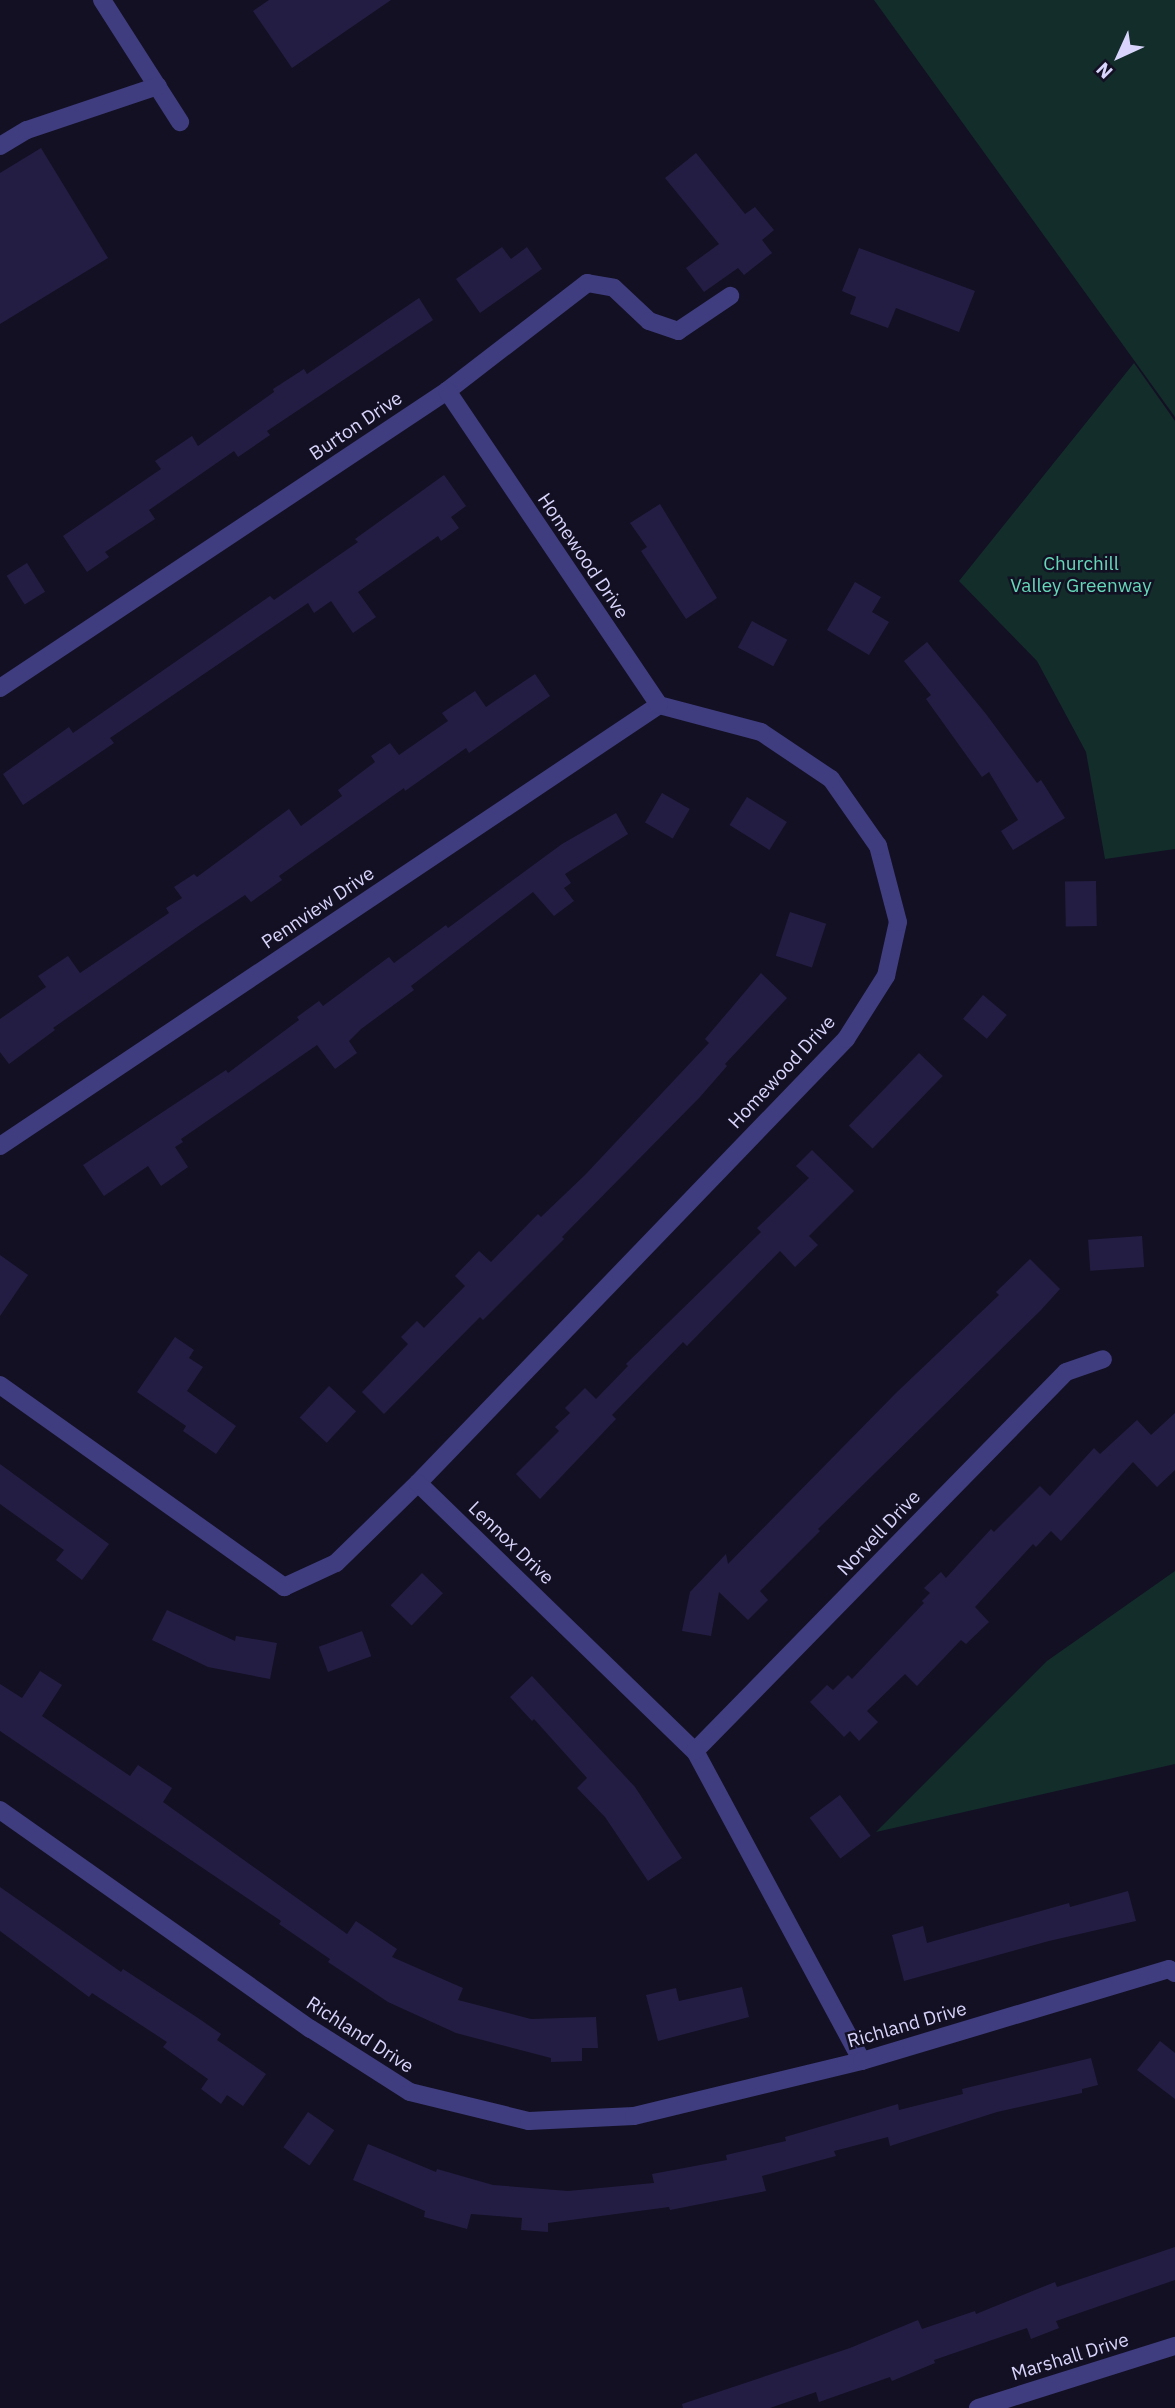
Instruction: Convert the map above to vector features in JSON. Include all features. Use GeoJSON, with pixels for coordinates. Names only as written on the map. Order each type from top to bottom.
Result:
{"type":"FeatureCollection","features":[{"type":"Feature","properties":{"kind":"street"},"geometry":{"type":"LineString","coordinates":[[102,0],[180,122]]}},
{"type":"Feature","properties":{"kind":"street"},"geometry":{"type":"LineString","coordinates":[[0,146],[27,130],[158,86]]}},
{"type":"Feature","properties":{"kind":"street","name":"Burton Drive"},"geometry":{"type":"LineString","coordinates":[[0,688],[447,391],[587,283],[614,288],[649,321],[678,331],[730,296]]}},
{"type":"Feature","properties":{"kind":"street","name":"Homewood Drive"},"geometry":{"type":"LineString","coordinates":[[418,1483],[846,1039],[886,976],[898,922],[878,846],[831,779],[761,732],[659,705],[447,391]]}},
{"type":"Feature","properties":{"kind":"street","name":"Pennview Drive"},"geometry":{"type":"LineString","coordinates":[[0,1146],[659,705]]}},
{"type":"Feature","properties":{"kind":"street","name":"Norvell Drive"},"geometry":{"type":"LineString","coordinates":[[695,1751],[1066,1372],[1103,1359]]}},
{"type":"Feature","properties":{"kind":"street"},"geometry":{"type":"LineString","coordinates":[[0,1385],[284,1587],[336,1563],[418,1483]]}},
{"type":"Feature","properties":{"kind":"street","name":"Lennox Drive"},"geometry":{"type":"LineString","coordinates":[[418,1483],[695,1751],[862,2061]]}},
{"type":"Feature","properties":{"kind":"street","name":"Richland Drive"},"geometry":{"type":"LineString","coordinates":[[0,1811],[311,2029],[410,2092],[529,2121],[634,2116],[862,2061],[1169,1969],[1175,1973]]}},
{"type":"Feature","properties":{"kind":"street","name":"Marshall Drive"},"geometry":{"type":"LineString","coordinates":[[978,2408],[1175,2346]]}},
{"type":"Feature","properties":{"kind":"green space"},"geometry":{"type":"Polygon","coordinates":[[[874,0],[1175,0],[1175,417],[874,0]]]}},
{"type":"Feature","properties":{"kind":"green space","name":"Churchill Valley Greenway"},"geometry":{"type":"Polygon","coordinates":[[[1134,363],[1175,421],[1175,849],[1105,859],[1086,752],[1037,661],[959,581],[1134,363]]]}},
{"type":"Feature","properties":{"kind":"green space"},"geometry":{"type":"Polygon","coordinates":[[[1175,1571],[1175,1764],[876,1832],[1047,1661],[1175,1571]]]}},
{"type":"Feature","properties":{"kind":"building"},"geometry":{"type":"Polygon","coordinates":[[[269,0],[391,0],[292,68],[253,11],[269,0]]]}},
{"type":"Feature","properties":{"kind":"building"},"geometry":{"type":"Polygon","coordinates":[[[41,148],[108,258],[0,324],[0,173],[41,148]]]}},
{"type":"Feature","properties":{"kind":"building"},"geometry":{"type":"Polygon","coordinates":[[[696,153],[745,214],[755,207],[774,230],[762,240],[772,253],[744,275],[738,268],[704,292],[686,268],[719,244],[665,178],[696,153]]]}},
{"type":"Feature","properties":{"kind":"building"},"geometry":{"type":"Polygon","coordinates":[[[502,247],[511,259],[527,247],[542,269],[480,313],[456,279],[502,247]]]}},
{"type":"Feature","properties":{"kind":"building"},"geometry":{"type":"Polygon","coordinates":[[[859,248],[975,291],[959,332],[896,308],[888,328],[850,314],[856,297],[842,291],[859,248]]]}},
{"type":"Feature","properties":{"kind":"building"},"geometry":{"type":"Polygon","coordinates":[[[419,298],[433,320],[267,431],[270,435],[238,457],[234,451],[149,510],[155,519],[105,552],[109,557],[87,572],[63,536],[161,469],[155,461],[192,436],[198,446],[274,392],[273,389],[304,369],[307,374],[419,298]]]}},
{"type":"Feature","properties":{"kind":"building"},"geometry":{"type":"Polygon","coordinates":[[[444,475],[466,506],[451,517],[459,528],[441,541],[438,536],[358,592],[376,617],[353,633],[331,601],[314,613],[308,603],[110,738],[114,743],[23,805],[3,774],[69,727],[73,733],[270,596],[274,600],[358,542],[355,539],[444,475]]]}},
{"type":"Feature","properties":{"kind":"building"},"geometry":{"type":"Polygon","coordinates":[[[660,504],[717,598],[686,619],[641,551],[647,547],[630,523],[660,504]]]}},
{"type":"Feature","properties":{"kind":"building"},"geometry":{"type":"Polygon","coordinates":[[[27,563],[45,592],[25,605],[7,576],[27,563]]]}},
{"type":"Feature","properties":{"kind":"building"},"geometry":{"type":"Polygon","coordinates":[[[855,582],[881,597],[872,612],[889,622],[869,655],[827,630],[855,582]]]}},
{"type":"Feature","properties":{"kind":"building"},"geometry":{"type":"Polygon","coordinates":[[[752,621],[787,640],[773,666],[738,647],[752,621]]]}},
{"type":"Feature","properties":{"kind":"building"},"geometry":{"type":"Polygon","coordinates":[[[927,642],[986,714],[1037,783],[1041,780],[1065,818],[1013,850],[1001,831],[1018,820],[989,772],[982,777],[926,699],[931,695],[904,661],[927,642]]]}},
{"type":"Feature","properties":{"kind":"building"},"geometry":{"type":"Polygon","coordinates":[[[535,674],[550,696],[469,753],[466,748],[405,791],[404,788],[279,876],[282,880],[251,902],[245,895],[200,925],[53,1028],[55,1030],[9,1064],[0,1052],[0,1019],[46,987],[38,976],[68,956],[80,973],[169,913],[166,908],[182,898],[174,887],[194,874],[197,877],[289,809],[301,826],[342,796],[338,790],[375,762],[371,756],[390,743],[399,755],[448,721],[442,713],[475,691],[486,707],[535,674]]]}},
{"type":"Feature","properties":{"kind":"building"},"geometry":{"type":"Polygon","coordinates":[[[662,793],[690,809],[673,838],[645,822],[662,793]]]}},
{"type":"Feature","properties":{"kind":"building"},"geometry":{"type":"Polygon","coordinates":[[[747,797],[787,822],[769,850],[730,825],[747,797]]]}},
{"type":"Feature","properties":{"kind":"building"},"geometry":{"type":"Polygon","coordinates":[[[616,813],[628,834],[565,874],[571,883],[564,888],[574,901],[554,916],[533,892],[411,986],[414,990],[361,1029],[349,1041],[357,1053],[335,1069],[317,1045],[181,1139],[183,1142],[175,1147],[188,1167],[161,1186],[148,1166],[104,1196],[83,1165],[226,1070],[228,1073],[299,1020],[297,1017],[319,1001],[323,1006],[389,957],[394,963],[446,925],[448,928],[562,844],[616,813]]]}},
{"type":"Feature","properties":{"kind":"building"},"geometry":{"type":"Polygon","coordinates":[[[1096,881],[1097,926],[1066,927],[1065,882],[1096,881]]]}},
{"type":"Feature","properties":{"kind":"building"},"geometry":{"type":"Polygon","coordinates":[[[790,912],[826,924],[812,967],[776,956],[790,912]]]}},
{"type":"Feature","properties":{"kind":"building"},"geometry":{"type":"Polygon","coordinates":[[[761,973],[787,998],[725,1064],[727,1066],[700,1097],[562,1237],[564,1239],[483,1320],[480,1317],[384,1414],[362,1392],[408,1344],[401,1337],[417,1321],[424,1328],[465,1286],[455,1276],[479,1251],[491,1262],[538,1214],[541,1217],[585,1175],[709,1043],[705,1039],[761,973]]]}},
{"type":"Feature","properties":{"kind":"building"},"geometry":{"type":"Polygon","coordinates":[[[983,995],[1007,1015],[987,1039],[963,1019],[983,995]]]}},
{"type":"Feature","properties":{"kind":"building"},"geometry":{"type":"Polygon","coordinates":[[[919,1053],[943,1076],[873,1149],[849,1126],[919,1053]]]}},
{"type":"Feature","properties":{"kind":"building"},"geometry":{"type":"Polygon","coordinates":[[[812,1150],[854,1191],[809,1236],[818,1245],[795,1267],[780,1251],[687,1346],[683,1342],[612,1415],[616,1419],[540,1499],[516,1474],[559,1431],[555,1427],[570,1413],[565,1408],[585,1388],[596,1399],[628,1366],[626,1364],[761,1232],[757,1228],[809,1178],[796,1166],[812,1150]]]}},
{"type":"Feature","properties":{"kind":"building"},"geometry":{"type":"Polygon","coordinates":[[[1142,1236],[1144,1267],[1090,1271],[1088,1240],[1142,1236]]]}},
{"type":"Feature","properties":{"kind":"building"},"geometry":{"type":"Polygon","coordinates":[[[0,1255],[28,1275],[0,1316],[0,1255]]]}},
{"type":"Feature","properties":{"kind":"building"},"geometry":{"type":"Polygon","coordinates":[[[1030,1259],[1060,1289],[1041,1310],[818,1529],[820,1531],[760,1591],[768,1600],[748,1620],[719,1592],[711,1636],[682,1631],[690,1592],[726,1554],[728,1564],[896,1393],[999,1295],[996,1292],[1030,1259]]]}},
{"type":"Feature","properties":{"kind":"building"},"geometry":{"type":"Polygon","coordinates":[[[175,1337],[194,1350],[189,1358],[203,1367],[187,1391],[236,1426],[216,1454],[183,1431],[186,1426],[137,1392],[175,1337]]]}},
{"type":"Feature","properties":{"kind":"building"},"geometry":{"type":"Polygon","coordinates":[[[329,1386],[356,1411],[327,1443],[300,1417],[329,1386]]]}},
{"type":"Feature","properties":{"kind":"building"},"geometry":{"type":"Polygon","coordinates":[[[1175,1413],[1175,1470],[1157,1487],[1133,1462],[1061,1541],[1051,1531],[1036,1547],[1033,1544],[975,1607],[989,1622],[966,1644],[961,1640],[917,1686],[905,1674],[867,1711],[878,1722],[859,1741],[850,1731],[844,1737],[810,1702],[827,1685],[833,1690],[848,1675],[852,1679],[924,1603],[922,1601],[930,1593],[924,1588],[941,1572],[946,1578],[991,1529],[994,1532],[1040,1486],[1050,1496],[1094,1448],[1100,1454],[1137,1420],[1151,1435],[1175,1413]]]}},
{"type":"Feature","properties":{"kind":"building"},"geometry":{"type":"Polygon","coordinates":[[[0,1464],[109,1544],[82,1580],[56,1560],[64,1550],[0,1504],[0,1464]]]}},
{"type":"Feature","properties":{"kind":"building"},"geometry":{"type":"Polygon","coordinates":[[[422,1573],[443,1593],[412,1626],[391,1605],[422,1573]]]}},
{"type":"Feature","properties":{"kind":"building"},"geometry":{"type":"Polygon","coordinates":[[[167,1610],[235,1641],[236,1636],[277,1643],[270,1679],[208,1667],[152,1640],[167,1610]]]}},
{"type":"Feature","properties":{"kind":"building"},"geometry":{"type":"Polygon","coordinates":[[[362,1631],[371,1656],[328,1672],[319,1647],[362,1631]]]}},
{"type":"Feature","properties":{"kind":"building"},"geometry":{"type":"Polygon","coordinates":[[[40,1671],[62,1685],[42,1716],[130,1776],[138,1765],[172,1788],[163,1802],[347,1934],[356,1921],[397,1949],[392,1957],[463,1988],[458,2000],[531,2019],[596,2017],[598,2048],[582,2048],[582,2061],[551,2062],[551,2058],[456,2033],[388,2002],[328,1962],[330,1959],[279,1924],[281,1921],[0,1731],[0,1684],[22,1698],[40,1671]]]}},
{"type":"Feature","properties":{"kind":"building"},"geometry":{"type":"Polygon","coordinates":[[[532,1676],[635,1787],[682,1858],[648,1881],[605,1817],[577,1788],[587,1778],[534,1719],[532,1721],[510,1697],[532,1676]]]}},
{"type":"Feature","properties":{"kind":"building"},"geometry":{"type":"Polygon","coordinates":[[[840,1795],[871,1836],[840,1859],[810,1818],[840,1795]]]}},
{"type":"Feature","properties":{"kind":"building"},"geometry":{"type":"Polygon","coordinates":[[[0,1887],[121,1972],[123,1969],[221,2034],[217,2040],[266,2074],[243,2106],[227,2095],[221,2104],[201,2089],[208,2079],[163,2047],[167,2042],[92,1993],[89,1997],[0,1931],[0,1887]]]}},
{"type":"Feature","properties":{"kind":"building"},"geometry":{"type":"Polygon","coordinates":[[[1128,1891],[1136,1921],[1049,1941],[904,1981],[892,1935],[923,1926],[927,1943],[1069,1903],[1070,1907],[1128,1891]]]}},
{"type":"Feature","properties":{"kind":"building"},"geometry":{"type":"Polygon","coordinates":[[[742,1987],[749,2017],[658,2041],[646,1995],[676,1988],[679,2001],[742,1987]]]}},
{"type":"Feature","properties":{"kind":"building"},"geometry":{"type":"Polygon","coordinates":[[[1160,2041],[1175,2053],[1175,2099],[1137,2070],[1160,2041]]]}},
{"type":"Feature","properties":{"kind":"building"},"geometry":{"type":"Polygon","coordinates":[[[1091,2058],[1098,2085],[1082,2089],[1082,2093],[997,2112],[890,2146],[888,2137],[834,2151],[836,2156],[762,2176],[766,2191],[670,2210],[669,2207],[548,2223],[548,2232],[521,2230],[522,2218],[471,2214],[467,2229],[424,2217],[425,2211],[353,2180],[368,2144],[436,2172],[437,2169],[493,2185],[568,2191],[654,2183],[652,2174],[727,2160],[726,2155],[786,2141],[785,2137],[898,2104],[899,2110],[963,2094],[962,2089],[1091,2058]]]}},
{"type":"Feature","properties":{"kind":"building"},"geometry":{"type":"Polygon","coordinates":[[[308,2112],[334,2130],[310,2166],[283,2147],[308,2112]]]}},
{"type":"Feature","properties":{"kind":"building"},"geometry":{"type":"Polygon","coordinates":[[[1175,2247],[1175,2280],[1056,2321],[1059,2328],[1031,2339],[1027,2328],[934,2360],[935,2363],[892,2381],[890,2377],[819,2402],[816,2392],[770,2408],[683,2408],[682,2404],[850,2348],[918,2320],[922,2329],[975,2311],[976,2314],[1055,2282],[1057,2287],[1175,2247]]]}}]}
